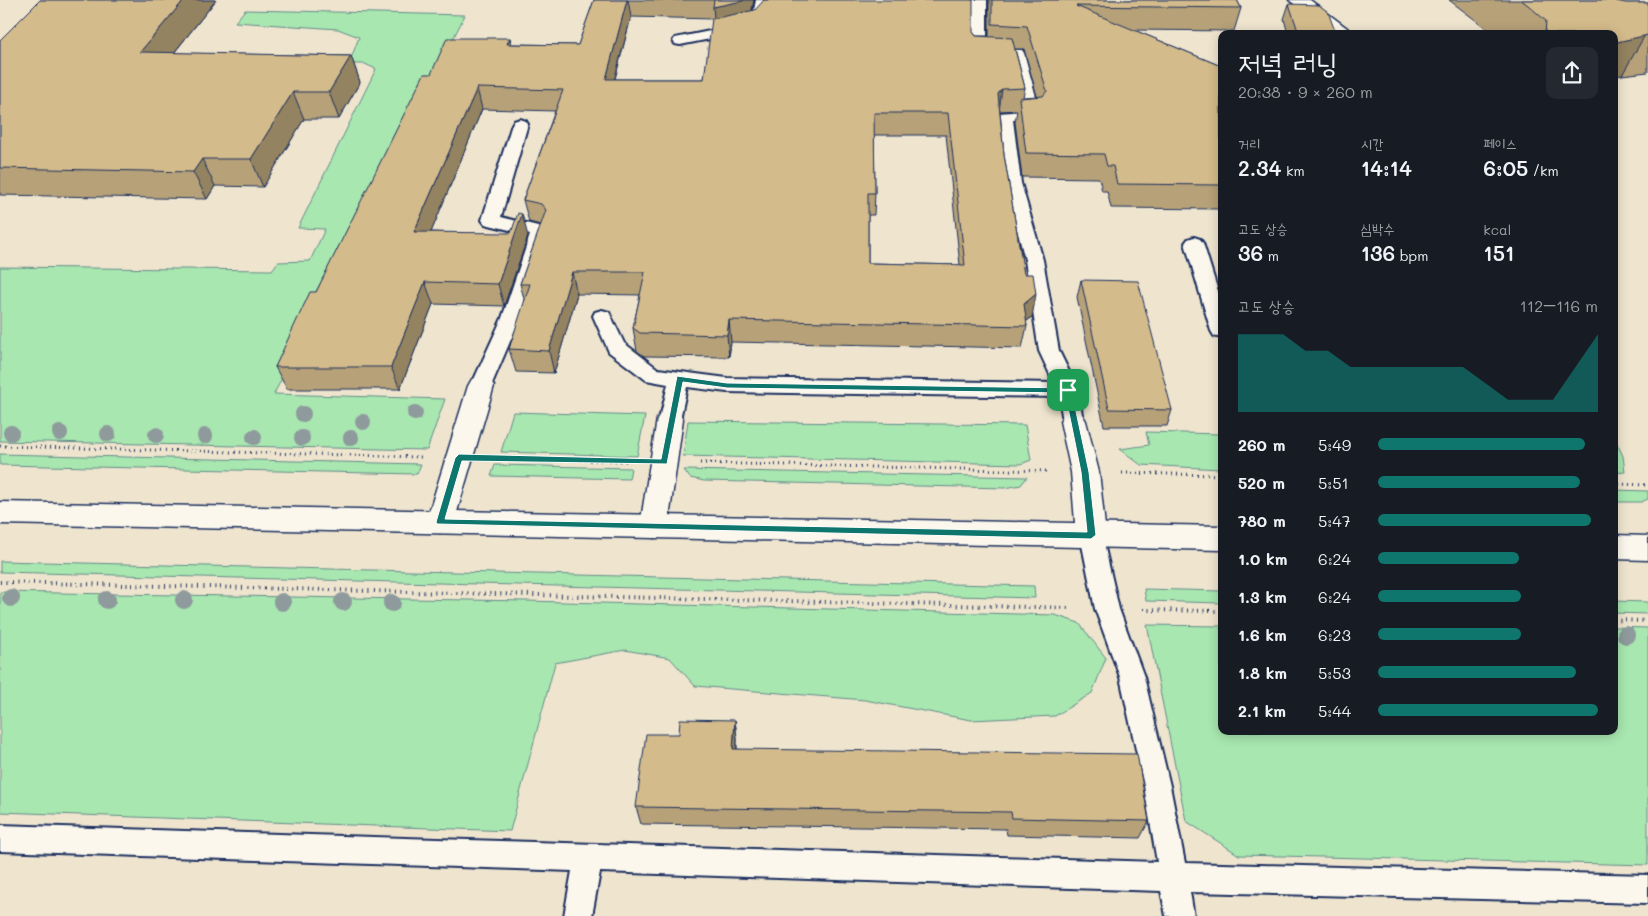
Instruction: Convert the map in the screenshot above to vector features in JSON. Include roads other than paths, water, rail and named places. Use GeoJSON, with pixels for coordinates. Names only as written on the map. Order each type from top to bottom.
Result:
{"type":"FeatureCollection","features":[{"type":"Feature","properties":{"kind":"main road"},"geometry":{"type":"LineString","coordinates":[[1298,0],[1340,30]]}},
{"type":"Feature","properties":{"kind":"main road"},"geometry":{"type":"LineString","coordinates":[[440,522],[481,386]]}},
{"type":"Feature","properties":{"kind":"main road"},"geometry":{"type":"LineString","coordinates":[[654,526],[670,419]]}},
{"type":"Feature","properties":{"kind":"main road"},"geometry":{"type":"LineString","coordinates":[[1074,421],[1085,472],[1091,535]]}},
{"type":"Feature","properties":{"kind":"main road"},"geometry":{"type":"LineString","coordinates":[[0,513],[1218,538]]}},
{"type":"Feature","properties":{"kind":"main road"},"geometry":{"type":"LineString","coordinates":[[1618,547],[1648,548]]}},
{"type":"Feature","properties":{"kind":"lane"},"geometry":{"type":"LineString","coordinates":[[680,42],[750,27],[760,16],[763,0]]}},
{"type":"Feature","properties":{"kind":"lane"},"geometry":{"type":"LineString","coordinates":[[980,0],[980,53],[1017,53],[1033,114],[1006,116],[1013,183],[1034,260],[1049,352],[1068,390],[1074,421]]}},
{"type":"Feature","properties":{"kind":"lane"},"geometry":{"type":"LineString","coordinates":[[481,386],[511,318],[540,232],[491,220],[520,124]]}},
{"type":"Feature","properties":{"kind":"lane"},"geometry":{"type":"LineString","coordinates":[[1194,243],[1218,321]]}},
{"type":"Feature","properties":{"kind":"lane"},"geometry":{"type":"LineString","coordinates":[[602,316],[616,347],[653,375],[727,385],[1068,390]]}},
{"type":"Feature","properties":{"kind":"lane"},"geometry":{"type":"LineString","coordinates":[[670,419],[679,378]]}},
{"type":"Feature","properties":{"kind":"lane"},"geometry":{"type":"LineString","coordinates":[[1091,535],[1108,609],[1132,677],[1157,786],[1180,916]]}},
{"type":"Feature","properties":{"kind":"lane"},"geometry":{"type":"LineString","coordinates":[[0,838],[1173,877],[1648,889]]}},
{"type":"Feature","properties":{"kind":"lane"},"geometry":{"type":"LineString","coordinates":[[578,916],[590,857]]}}]}
